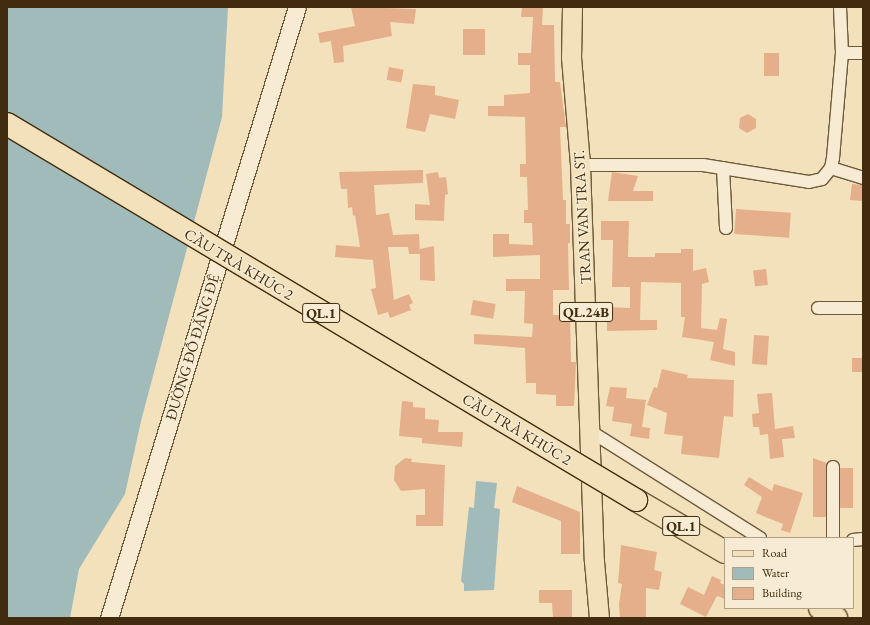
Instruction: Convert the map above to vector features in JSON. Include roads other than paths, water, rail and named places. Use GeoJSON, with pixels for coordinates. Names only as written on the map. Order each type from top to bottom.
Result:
{"type":"FeatureCollection","features":[{"type":"Feature","properties":{"kind":"highway","name":"CẦU TRÀ KHÚC 2"},"geometry":{"type":"LineString","coordinates":[[7,124],[724,551]]}},
{"type":"Feature","properties":{"kind":"highway"},"geometry":{"type":"LineString","coordinates":[[822,609],[836,618]]}},
{"type":"Feature","properties":{"kind":"main road","name":"TRAN VAN TRA ST."},"geometry":{"type":"LineString","coordinates":[[572,7],[571,57],[580,165],[594,561],[599,618]]}},
{"type":"Feature","properties":{"kind":"street","name":"ĐƯỜNG ĐỖ ĐĂNG ĐỆ"},"geometry":{"type":"LineString","coordinates":[[109,618],[297,7]]}},
{"type":"Feature","properties":{"kind":"street"},"geometry":{"type":"LineString","coordinates":[[580,165],[703,165],[809,182],[822,179],[831,168],[842,53],[840,7]]}},
{"type":"Feature","properties":{"kind":"street"},"geometry":{"type":"LineString","coordinates":[[842,53],[863,53]]}},
{"type":"Feature","properties":{"kind":"street"},"geometry":{"type":"LineString","coordinates":[[723,168],[726,228]]}},
{"type":"Feature","properties":{"kind":"street"},"geometry":{"type":"LineString","coordinates":[[831,168],[863,178]]}},
{"type":"Feature","properties":{"kind":"street"},"geometry":{"type":"LineString","coordinates":[[818,308],[863,308]]}},
{"type":"Feature","properties":{"kind":"street"},"geometry":{"type":"LineString","coordinates":[[590,432],[758,537]]}},
{"type":"Feature","properties":{"kind":"street"},"geometry":{"type":"LineString","coordinates":[[832,467],[833,537]]}},
{"type":"Feature","properties":{"kind":"water"},"geometry":{"type":"Polygon","coordinates":[[[7,7],[228,7],[222,117],[141,421],[125,494],[79,569],[70,618],[7,618],[7,7]]]}},
{"type":"Feature","properties":{"kind":"water"},"geometry":{"type":"Polygon","coordinates":[[[476,481],[497,483],[494,508],[500,509],[494,590],[464,591],[464,584],[461,581],[469,507],[474,508],[476,481]]]}}]}
